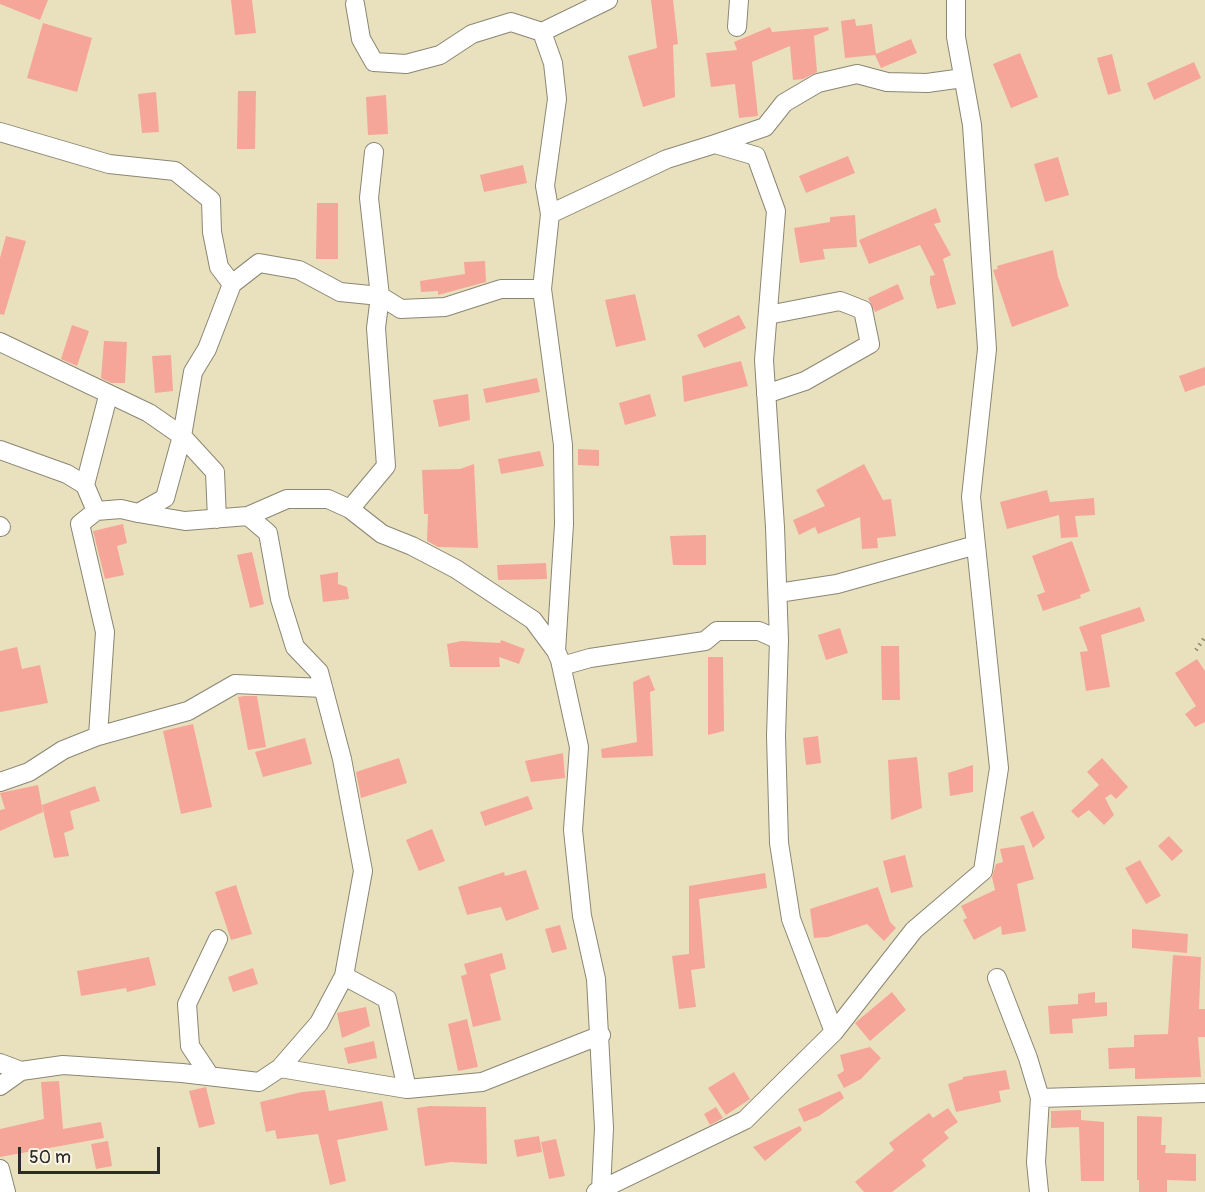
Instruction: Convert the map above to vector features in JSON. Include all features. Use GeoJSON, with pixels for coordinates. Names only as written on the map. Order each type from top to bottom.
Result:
{"type":"FeatureCollection","features":[{"type":"Feature","properties":{"kind":"street"},"geometry":{"type":"LineString","coordinates":[[355,4],[361,39],[374,62],[406,64],[440,55],[472,34],[511,22],[542,32],[608,0]]}},
{"type":"Feature","properties":{"kind":"street"},"geometry":{"type":"LineString","coordinates":[[737,27],[739,0]]}},
{"type":"Feature","properties":{"kind":"street"},"geometry":{"type":"LineString","coordinates":[[599,1191],[745,1120],[834,1032],[914,930],[983,871],[999,768],[971,497],[987,349],[972,125],[956,37],[956,0]]}},
{"type":"Feature","properties":{"kind":"street"},"geometry":{"type":"LineString","coordinates":[[542,32],[553,63],[557,99],[545,186],[550,214],[542,289],[563,445],[564,524],[559,659],[579,747],[573,830],[582,916],[596,979],[601,1035],[604,1128],[599,1191]]}},
{"type":"Feature","properties":{"kind":"street"},"geometry":{"type":"LineString","coordinates":[[834,1032],[791,919],[779,843],[776,736],[778,593],[764,360],[776,210],[756,156],[765,127],[784,103],[819,82],[857,74],[887,82],[927,83],[963,78]]}},
{"type":"Feature","properties":{"kind":"street"},"geometry":{"type":"LineString","coordinates":[[550,214],[667,159],[765,127]]}},
{"type":"Feature","properties":{"kind":"street"},"geometry":{"type":"LineString","coordinates":[[0,132],[109,164],[175,171],[211,200],[212,232],[219,267],[232,284]]}},
{"type":"Feature","properties":{"kind":"street"},"geometry":{"type":"LineString","coordinates":[[715,144],[756,156]]}},
{"type":"Feature","properties":{"kind":"street"},"geometry":{"type":"LineString","coordinates":[[350,509],[386,466],[376,328],[380,296],[369,198],[374,152]]}},
{"type":"Feature","properties":{"kind":"street"},"geometry":{"type":"LineString","coordinates":[[138,513],[165,498],[182,436],[193,372],[207,349],[232,284],[259,263],[299,270],[340,292],[380,296],[401,309],[446,307],[501,289],[542,289]]}},
{"type":"Feature","properties":{"kind":"street"},"geometry":{"type":"LineString","coordinates":[[766,394],[805,381],[870,344],[863,310],[840,301],[768,315]]}},
{"type":"Feature","properties":{"kind":"street"},"geometry":{"type":"LineString","coordinates":[[0,342],[108,396],[149,413],[182,436],[215,472],[217,519]]}},
{"type":"Feature","properties":{"kind":"street"},"geometry":{"type":"LineString","coordinates":[[96,511],[85,485],[108,396]]}},
{"type":"Feature","properties":{"kind":"street"},"geometry":{"type":"LineString","coordinates":[[0,450],[48,466],[85,485]]}},
{"type":"Feature","properties":{"kind":"street"},"geometry":{"type":"LineString","coordinates":[[98,736],[105,632],[80,524],[96,511],[121,508],[185,521],[248,516],[287,499],[328,499],[350,509],[382,534],[412,546],[456,569],[533,620],[559,659]]}},
{"type":"Feature","properties":{"kind":"street"},"geometry":{"type":"LineString","coordinates":[[0,1086],[21,1071],[63,1065],[259,1082],[280,1068],[319,1023],[344,976],[363,871],[342,759],[319,672],[295,647],[280,599],[268,533],[248,516]]}},
{"type":"Feature","properties":{"kind":"street"},"geometry":{"type":"LineString","coordinates":[[778,593],[837,584],[976,545]]}},
{"type":"Feature","properties":{"kind":"street"},"geometry":{"type":"LineString","coordinates":[[559,659],[590,658],[705,641],[717,631],[759,631],[779,640]]}},
{"type":"Feature","properties":{"kind":"street"},"geometry":{"type":"LineString","coordinates":[[0,782],[29,772],[63,750],[98,736],[188,711],[236,684],[323,688]]}},
{"type":"Feature","properties":{"kind":"street"},"geometry":{"type":"LineString","coordinates":[[210,1076],[190,1046],[187,1004],[218,939]]}},
{"type":"Feature","properties":{"kind":"street"},"geometry":{"type":"LineString","coordinates":[[344,976],[387,999],[407,1089]]}},
{"type":"Feature","properties":{"kind":"street"},"geometry":{"type":"LineString","coordinates":[[997,978],[1028,1058],[1040,1098],[1036,1162],[1039,1192]]}},
{"type":"Feature","properties":{"kind":"street"},"geometry":{"type":"LineString","coordinates":[[280,1068],[407,1089],[482,1082],[601,1035]]}},
{"type":"Feature","properties":{"kind":"street"},"geometry":{"type":"LineString","coordinates":[[0,1063],[21,1071]]}},
{"type":"Feature","properties":{"kind":"street"},"geometry":{"type":"LineString","coordinates":[[1040,1098],[1205,1092]]}},
{"type":"Feature","properties":{"kind":"street"},"geometry":{"type":"LineString","coordinates":[[0,1169],[6,1192]]}},
{"type":"Feature","properties":{"kind":"path"},"geometry":{"type":"LineString","coordinates":[[1196,650],[1205,637]]}},
{"type":"Feature","properties":{"kind":"building"},"geometry":{"type":"Polygon","coordinates":[[[0,0],[48,0],[40,20],[0,4],[0,0]]]}},
{"type":"Feature","properties":{"kind":"building"},"geometry":{"type":"Polygon","coordinates":[[[231,0],[252,0],[256,33],[235,35],[231,0]]]}},
{"type":"Feature","properties":{"kind":"building"},"geometry":{"type":"Polygon","coordinates":[[[651,0],[673,0],[678,44],[673,45],[675,97],[643,107],[628,56],[657,48],[651,0]]]}},
{"type":"Feature","properties":{"kind":"building"},"geometry":{"type":"Polygon","coordinates":[[[855,19],[856,26],[872,24],[876,54],[911,39],[917,53],[881,68],[875,55],[845,58],[841,21],[855,19]]]}},
{"type":"Feature","properties":{"kind":"building"},"geometry":{"type":"Polygon","coordinates":[[[43,23],[92,38],[77,92],[27,78],[43,23]]]}},
{"type":"Feature","properties":{"kind":"building"},"geometry":{"type":"Polygon","coordinates":[[[770,27],[772,32],[828,27],[829,30],[814,36],[817,72],[803,79],[793,80],[790,46],[752,62],[758,116],[739,118],[735,84],[711,87],[706,53],[737,50],[734,42],[770,27]]]}},
{"type":"Feature","properties":{"kind":"building"},"geometry":{"type":"Polygon","coordinates":[[[1020,53],[1038,97],[1011,108],[993,64],[1020,53]]]}},
{"type":"Feature","properties":{"kind":"building"},"geometry":{"type":"Polygon","coordinates":[[[1112,54],[1121,91],[1108,95],[1097,58],[1112,54]]]}},
{"type":"Feature","properties":{"kind":"building"},"geometry":{"type":"Polygon","coordinates":[[[1194,62],[1201,78],[1154,100],[1147,83],[1194,62]]]}},
{"type":"Feature","properties":{"kind":"building"},"geometry":{"type":"Polygon","coordinates":[[[238,91],[256,91],[255,149],[237,149],[238,91]]]}},
{"type":"Feature","properties":{"kind":"building"},"geometry":{"type":"Polygon","coordinates":[[[156,92],[159,132],[142,133],[138,94],[156,92]]]}},
{"type":"Feature","properties":{"kind":"building"},"geometry":{"type":"Polygon","coordinates":[[[386,95],[388,134],[368,135],[366,97],[386,95]]]}},
{"type":"Feature","properties":{"kind":"building"},"geometry":{"type":"Polygon","coordinates":[[[848,156],[855,173],[806,193],[799,176],[848,156]]]}},
{"type":"Feature","properties":{"kind":"building"},"geometry":{"type":"Polygon","coordinates":[[[1058,157],[1069,195],[1045,202],[1034,164],[1058,157]]]}},
{"type":"Feature","properties":{"kind":"building"},"geometry":{"type":"Polygon","coordinates":[[[523,165],[527,183],[484,192],[480,175],[523,165]]]}},
{"type":"Feature","properties":{"kind":"building"},"geometry":{"type":"Polygon","coordinates":[[[317,203],[338,203],[338,259],[316,259],[317,203]]]}},
{"type":"Feature","properties":{"kind":"building"},"geometry":{"type":"Polygon","coordinates":[[[936,208],[941,222],[934,224],[951,255],[943,259],[956,304],[937,309],[930,283],[930,276],[935,275],[920,245],[869,264],[859,240],[936,208]]]}},
{"type":"Feature","properties":{"kind":"building"},"geometry":{"type":"Polygon","coordinates":[[[855,215],[857,247],[823,249],[825,259],[800,263],[794,228],[830,222],[830,217],[855,215]]]}},
{"type":"Feature","properties":{"kind":"building"},"geometry":{"type":"Polygon","coordinates":[[[6,236],[26,241],[4,315],[0,314],[0,258],[6,236]]]}},
{"type":"Feature","properties":{"kind":"building"},"geometry":{"type":"Polygon","coordinates":[[[1053,250],[1058,277],[1069,306],[1012,327],[993,270],[998,269],[997,266],[1053,250]]]}},
{"type":"Feature","properties":{"kind":"building"},"geometry":{"type":"Polygon","coordinates":[[[485,261],[486,282],[438,295],[438,291],[421,292],[420,281],[465,274],[464,262],[485,261]]]}},
{"type":"Feature","properties":{"kind":"building"},"geometry":{"type":"Polygon","coordinates":[[[898,284],[904,299],[875,312],[868,298],[898,284]]]}},
{"type":"Feature","properties":{"kind":"building"},"geometry":{"type":"Polygon","coordinates":[[[635,294],[646,340],[616,347],[605,300],[635,294]]]}},
{"type":"Feature","properties":{"kind":"building"},"geometry":{"type":"Polygon","coordinates":[[[739,315],[746,328],[704,348],[697,335],[739,315]]]}},
{"type":"Feature","properties":{"kind":"building"},"geometry":{"type":"Polygon","coordinates":[[[72,325],[89,331],[77,366],[61,359],[72,325]]]}},
{"type":"Feature","properties":{"kind":"building"},"geometry":{"type":"Polygon","coordinates":[[[104,341],[127,342],[125,383],[111,383],[101,378],[104,341]]]}},
{"type":"Feature","properties":{"kind":"building"},"geometry":{"type":"Polygon","coordinates":[[[171,355],[173,391],[155,393],[152,356],[171,355]]]}},
{"type":"Feature","properties":{"kind":"building"},"geometry":{"type":"Polygon","coordinates":[[[741,361],[748,386],[684,402],[682,376],[741,361]]]}},
{"type":"Feature","properties":{"kind":"building"},"geometry":{"type":"Polygon","coordinates":[[[1205,367],[1205,385],[1185,392],[1179,376],[1205,367]]]}},
{"type":"Feature","properties":{"kind":"building"},"geometry":{"type":"Polygon","coordinates":[[[537,378],[540,392],[486,403],[483,389],[537,378]]]}},
{"type":"Feature","properties":{"kind":"building"},"geometry":{"type":"Polygon","coordinates":[[[468,394],[470,420],[439,427],[433,400],[468,394]]]}},
{"type":"Feature","properties":{"kind":"building"},"geometry":{"type":"Polygon","coordinates":[[[650,394],[656,416],[625,425],[619,403],[650,394]]]}},
{"type":"Feature","properties":{"kind":"building"},"geometry":{"type":"Polygon","coordinates":[[[578,449],[599,450],[599,466],[578,465],[578,449]]]}},
{"type":"Feature","properties":{"kind":"building"},"geometry":{"type":"Polygon","coordinates":[[[540,451],[544,466],[501,474],[498,459],[540,451]]]}},
{"type":"Feature","properties":{"kind":"building"},"geometry":{"type":"Polygon","coordinates":[[[474,464],[478,548],[438,547],[427,541],[428,514],[424,514],[422,470],[460,469],[474,464]]]}},
{"type":"Feature","properties":{"kind":"building"},"geometry":{"type":"Polygon","coordinates":[[[864,464],[883,500],[891,499],[896,536],[877,538],[878,548],[862,549],[860,517],[818,534],[815,527],[799,535],[793,520],[825,506],[816,490],[864,464]]]}},
{"type":"Feature","properties":{"kind":"building"},"geometry":{"type":"Polygon","coordinates":[[[1047,490],[1050,502],[1094,498],[1095,515],[1075,516],[1078,537],[1061,538],[1059,515],[1007,529],[1000,502],[1047,490]]]}},
{"type":"Feature","properties":{"kind":"building"},"geometry":{"type":"Polygon","coordinates":[[[123,524],[127,543],[117,546],[124,575],[105,579],[93,531],[123,524]]]}},
{"type":"Feature","properties":{"kind":"building"},"geometry":{"type":"Polygon","coordinates":[[[706,535],[706,565],[673,565],[670,536],[706,535]]]}},
{"type":"Feature","properties":{"kind":"building"},"geometry":{"type":"Polygon","coordinates":[[[1072,541],[1090,591],[1080,595],[1081,598],[1043,611],[1037,595],[1045,592],[1032,556],[1072,541]]]}},
{"type":"Feature","properties":{"kind":"building"},"geometry":{"type":"Polygon","coordinates":[[[252,552],[264,604],[250,608],[237,555],[252,552]]]}},
{"type":"Feature","properties":{"kind":"building"},"geometry":{"type":"Polygon","coordinates":[[[546,563],[547,579],[498,580],[497,565],[546,563]]]}},
{"type":"Feature","properties":{"kind":"building"},"geometry":{"type":"Polygon","coordinates":[[[338,572],[338,584],[347,587],[349,599],[323,602],[320,575],[338,572]]]}},
{"type":"Feature","properties":{"kind":"building"},"geometry":{"type":"Polygon","coordinates":[[[1140,607],[1145,621],[1101,635],[1110,687],[1086,691],[1080,652],[1088,651],[1079,627],[1140,607]]]}},
{"type":"Feature","properties":{"kind":"building"},"geometry":{"type":"Polygon","coordinates":[[[840,628],[848,653],[826,660],[818,635],[840,628]]]}},
{"type":"Feature","properties":{"kind":"building"},"geometry":{"type":"Polygon","coordinates":[[[501,640],[525,649],[519,664],[499,657],[500,667],[450,667],[447,644],[462,641],[500,643],[501,640]]]}},
{"type":"Feature","properties":{"kind":"building"},"geometry":{"type":"Polygon","coordinates":[[[881,646],[899,646],[900,700],[882,700],[881,646]]]}},
{"type":"Feature","properties":{"kind":"building"},"geometry":{"type":"Polygon","coordinates":[[[17,647],[22,669],[40,665],[48,703],[0,712],[0,651],[17,647]]]}},
{"type":"Feature","properties":{"kind":"building"},"geometry":{"type":"Polygon","coordinates":[[[708,657],[723,657],[724,731],[708,735],[708,657]]]}},
{"type":"Feature","properties":{"kind":"building"},"geometry":{"type":"Polygon","coordinates":[[[1197,659],[1205,671],[1205,722],[1195,727],[1185,714],[1196,706],[1175,673],[1197,659]]]}},
{"type":"Feature","properties":{"kind":"building"},"geometry":{"type":"Polygon","coordinates":[[[649,675],[655,690],[650,692],[653,756],[602,758],[601,749],[637,742],[633,682],[649,675]]]}},
{"type":"Feature","properties":{"kind":"building"},"geometry":{"type":"Polygon","coordinates":[[[257,696],[266,747],[248,750],[238,697],[257,696]]]}},
{"type":"Feature","properties":{"kind":"building"},"geometry":{"type":"Polygon","coordinates":[[[193,724],[212,807],[181,814],[163,731],[193,724]]]}},
{"type":"Feature","properties":{"kind":"building"},"geometry":{"type":"Polygon","coordinates":[[[818,736],[821,763],[806,765],[803,738],[818,736]]]}},
{"type":"Feature","properties":{"kind":"building"},"geometry":{"type":"Polygon","coordinates":[[[305,738],[312,764],[263,777],[255,752],[305,738]]]}},
{"type":"Feature","properties":{"kind":"building"},"geometry":{"type":"Polygon","coordinates":[[[563,753],[565,778],[531,782],[525,761],[563,753]]]}},
{"type":"Feature","properties":{"kind":"building"},"geometry":{"type":"Polygon","coordinates":[[[917,757],[922,808],[891,820],[888,760],[917,757]]]}},
{"type":"Feature","properties":{"kind":"building"},"geometry":{"type":"Polygon","coordinates":[[[399,758],[407,783],[361,798],[356,772],[399,758]]]}},
{"type":"Feature","properties":{"kind":"building"},"geometry":{"type":"Polygon","coordinates":[[[1102,758],[1128,787],[1116,799],[1111,794],[1105,798],[1114,815],[1104,825],[1089,810],[1078,818],[1071,811],[1099,785],[1087,772],[1102,758]]]}},
{"type":"Feature","properties":{"kind":"building"},"geometry":{"type":"Polygon","coordinates":[[[973,765],[973,792],[950,796],[948,773],[973,765]]]}},
{"type":"Feature","properties":{"kind":"building"},"geometry":{"type":"Polygon","coordinates":[[[38,785],[43,812],[0,831],[0,810],[5,809],[0,793],[38,785]]]}},
{"type":"Feature","properties":{"kind":"building"},"geometry":{"type":"Polygon","coordinates":[[[95,786],[100,801],[70,811],[74,829],[64,833],[69,856],[54,858],[42,805],[95,786]]]}},
{"type":"Feature","properties":{"kind":"building"},"geometry":{"type":"Polygon","coordinates":[[[528,796],[533,809],[485,826],[480,812],[528,796]]]}},
{"type":"Feature","properties":{"kind":"building"},"geometry":{"type":"Polygon","coordinates":[[[1033,811],[1045,838],[1033,848],[1020,817],[1033,811]]]}},
{"type":"Feature","properties":{"kind":"building"},"geometry":{"type":"Polygon","coordinates":[[[432,829],[445,861],[419,871],[406,840],[432,829]]]}},
{"type":"Feature","properties":{"kind":"building"},"geometry":{"type":"Polygon","coordinates":[[[1169,836],[1183,851],[1172,861],[1158,846],[1169,836]]]}},
{"type":"Feature","properties":{"kind":"building"},"geometry":{"type":"Polygon","coordinates":[[[1024,845],[1034,879],[1017,884],[1026,931],[1002,935],[1001,926],[974,940],[963,920],[967,918],[961,906],[995,890],[992,877],[996,864],[1003,862],[1000,849],[1024,845]]]}},
{"type":"Feature","properties":{"kind":"building"},"geometry":{"type":"Polygon","coordinates":[[[905,855],[913,887],[891,893],[883,861],[905,855]]]}},
{"type":"Feature","properties":{"kind":"building"},"geometry":{"type":"Polygon","coordinates":[[[1140,860],[1161,896],[1146,904],[1125,868],[1140,860]]]}},
{"type":"Feature","properties":{"kind":"building"},"geometry":{"type":"Polygon","coordinates":[[[526,870],[539,909],[506,921],[501,907],[467,915],[458,887],[504,872],[505,876],[526,870]]]}},
{"type":"Feature","properties":{"kind":"building"},"geometry":{"type":"Polygon","coordinates":[[[765,873],[767,888],[699,899],[705,968],[691,970],[696,1007],[679,1009],[672,956],[689,954],[689,886],[765,873]]]}},
{"type":"Feature","properties":{"kind":"building"},"geometry":{"type":"Polygon","coordinates":[[[236,885],[252,934],[231,940],[215,892],[236,885]]]}},
{"type":"Feature","properties":{"kind":"building"},"geometry":{"type":"Polygon","coordinates":[[[878,887],[890,922],[896,928],[884,941],[867,924],[828,937],[814,938],[810,909],[878,887]]]}},
{"type":"Feature","properties":{"kind":"building"},"geometry":{"type":"Polygon","coordinates":[[[560,925],[567,949],[552,953],[545,929],[560,925]]]}},
{"type":"Feature","properties":{"kind":"building"},"geometry":{"type":"Polygon","coordinates":[[[1132,929],[1188,934],[1187,953],[1132,948],[1132,929]]]}},
{"type":"Feature","properties":{"kind":"building"},"geometry":{"type":"Polygon","coordinates":[[[502,953],[506,969],[490,974],[501,1020],[473,1027],[461,976],[467,974],[464,964],[502,953]]]}},
{"type":"Feature","properties":{"kind":"building"},"geometry":{"type":"Polygon","coordinates":[[[1173,955],[1201,957],[1199,1009],[1205,1009],[1205,1037],[1198,1037],[1201,1077],[1135,1079],[1135,1068],[1109,1069],[1108,1048],[1134,1047],[1134,1035],[1168,1034],[1173,955]]]}},
{"type":"Feature","properties":{"kind":"building"},"geometry":{"type":"Polygon","coordinates":[[[149,957],[156,985],[127,992],[126,988],[81,996],[77,971],[149,957]]]}},
{"type":"Feature","properties":{"kind":"building"},"geometry":{"type":"Polygon","coordinates":[[[253,968],[258,984],[233,992],[228,977],[253,968]]]}},
{"type":"Feature","properties":{"kind":"building"},"geometry":{"type":"Polygon","coordinates":[[[892,992],[906,1010],[870,1041],[855,1023],[892,992]]]}},
{"type":"Feature","properties":{"kind":"building"},"geometry":{"type":"Polygon","coordinates":[[[1095,992],[1095,1003],[1107,1002],[1107,1016],[1072,1019],[1073,1033],[1050,1034],[1048,1006],[1078,1004],[1078,994],[1095,992]]]}},
{"type":"Feature","properties":{"kind":"building"},"geometry":{"type":"Polygon","coordinates":[[[366,1007],[370,1026],[342,1038],[337,1013],[366,1007]]]}},
{"type":"Feature","properties":{"kind":"building"},"geometry":{"type":"Polygon","coordinates":[[[467,1019],[478,1067],[458,1071],[448,1024],[467,1019]]]}},
{"type":"Feature","properties":{"kind":"building"},"geometry":{"type":"Polygon","coordinates":[[[374,1041],[377,1058],[348,1064],[344,1048],[374,1041]]]}},
{"type":"Feature","properties":{"kind":"building"},"geometry":{"type":"Polygon","coordinates":[[[870,1047],[881,1058],[861,1079],[844,1088],[837,1075],[844,1071],[840,1055],[870,1047]]]}},
{"type":"Feature","properties":{"kind":"building"},"geometry":{"type":"Polygon","coordinates":[[[1006,1070],[1010,1089],[999,1091],[1001,1102],[956,1112],[948,1084],[963,1079],[963,1077],[1006,1070]]]}},
{"type":"Feature","properties":{"kind":"building"},"geometry":{"type":"Polygon","coordinates":[[[734,1072],[750,1099],[726,1115],[708,1088],[734,1072]]]}},
{"type":"Feature","properties":{"kind":"building"},"geometry":{"type":"Polygon","coordinates":[[[59,1081],[63,1129],[101,1122],[104,1138],[0,1157],[0,1129],[44,1119],[41,1082],[59,1081]]]}},
{"type":"Feature","properties":{"kind":"building"},"geometry":{"type":"Polygon","coordinates":[[[206,1087],[215,1124],[199,1128],[189,1091],[206,1087]]]}},
{"type":"Feature","properties":{"kind":"building"},"geometry":{"type":"Polygon","coordinates":[[[325,1090],[329,1111],[382,1101],[388,1130],[337,1140],[346,1181],[330,1185],[318,1134],[277,1139],[275,1130],[266,1132],[260,1102],[302,1092],[325,1090]]]}},
{"type":"Feature","properties":{"kind":"building"},"geometry":{"type":"Polygon","coordinates":[[[840,1091],[844,1098],[819,1116],[804,1122],[798,1109],[840,1091]]]}},
{"type":"Feature","properties":{"kind":"building"},"geometry":{"type":"Polygon","coordinates":[[[430,1106],[486,1107],[487,1164],[451,1162],[425,1166],[417,1108],[430,1106]]]}},
{"type":"Feature","properties":{"kind":"building"},"geometry":{"type":"Polygon","coordinates":[[[716,1107],[723,1118],[710,1125],[704,1114],[716,1107]]]}},
{"type":"Feature","properties":{"kind":"building"},"geometry":{"type":"Polygon","coordinates":[[[948,1108],[958,1122],[944,1132],[949,1138],[922,1160],[926,1166],[892,1192],[864,1192],[855,1182],[894,1150],[889,1143],[929,1113],[933,1118],[948,1108]]]}},
{"type":"Feature","properties":{"kind":"building"},"geometry":{"type":"Polygon","coordinates":[[[1081,1110],[1081,1120],[1104,1122],[1104,1181],[1081,1181],[1079,1127],[1051,1128],[1051,1111],[1081,1110]]]}},
{"type":"Feature","properties":{"kind":"building"},"geometry":{"type":"Polygon","coordinates":[[[1137,1116],[1162,1117],[1161,1145],[1166,1145],[1165,1153],[1196,1154],[1196,1181],[1167,1180],[1167,1192],[1139,1192],[1137,1116]]]}},
{"type":"Feature","properties":{"kind":"building"},"geometry":{"type":"Polygon","coordinates":[[[800,1126],[802,1130],[765,1161],[753,1147],[800,1126]]]}},
{"type":"Feature","properties":{"kind":"building"},"geometry":{"type":"Polygon","coordinates":[[[539,1136],[542,1152],[517,1157],[514,1140],[539,1136]]]}},
{"type":"Feature","properties":{"kind":"building"},"geometry":{"type":"Polygon","coordinates":[[[556,1139],[565,1176],[549,1179],[541,1142],[556,1139]]]}},
{"type":"Feature","properties":{"kind":"building"},"geometry":{"type":"Polygon","coordinates":[[[108,1141],[112,1166],[96,1169],[91,1144],[108,1141]]]}}]}
